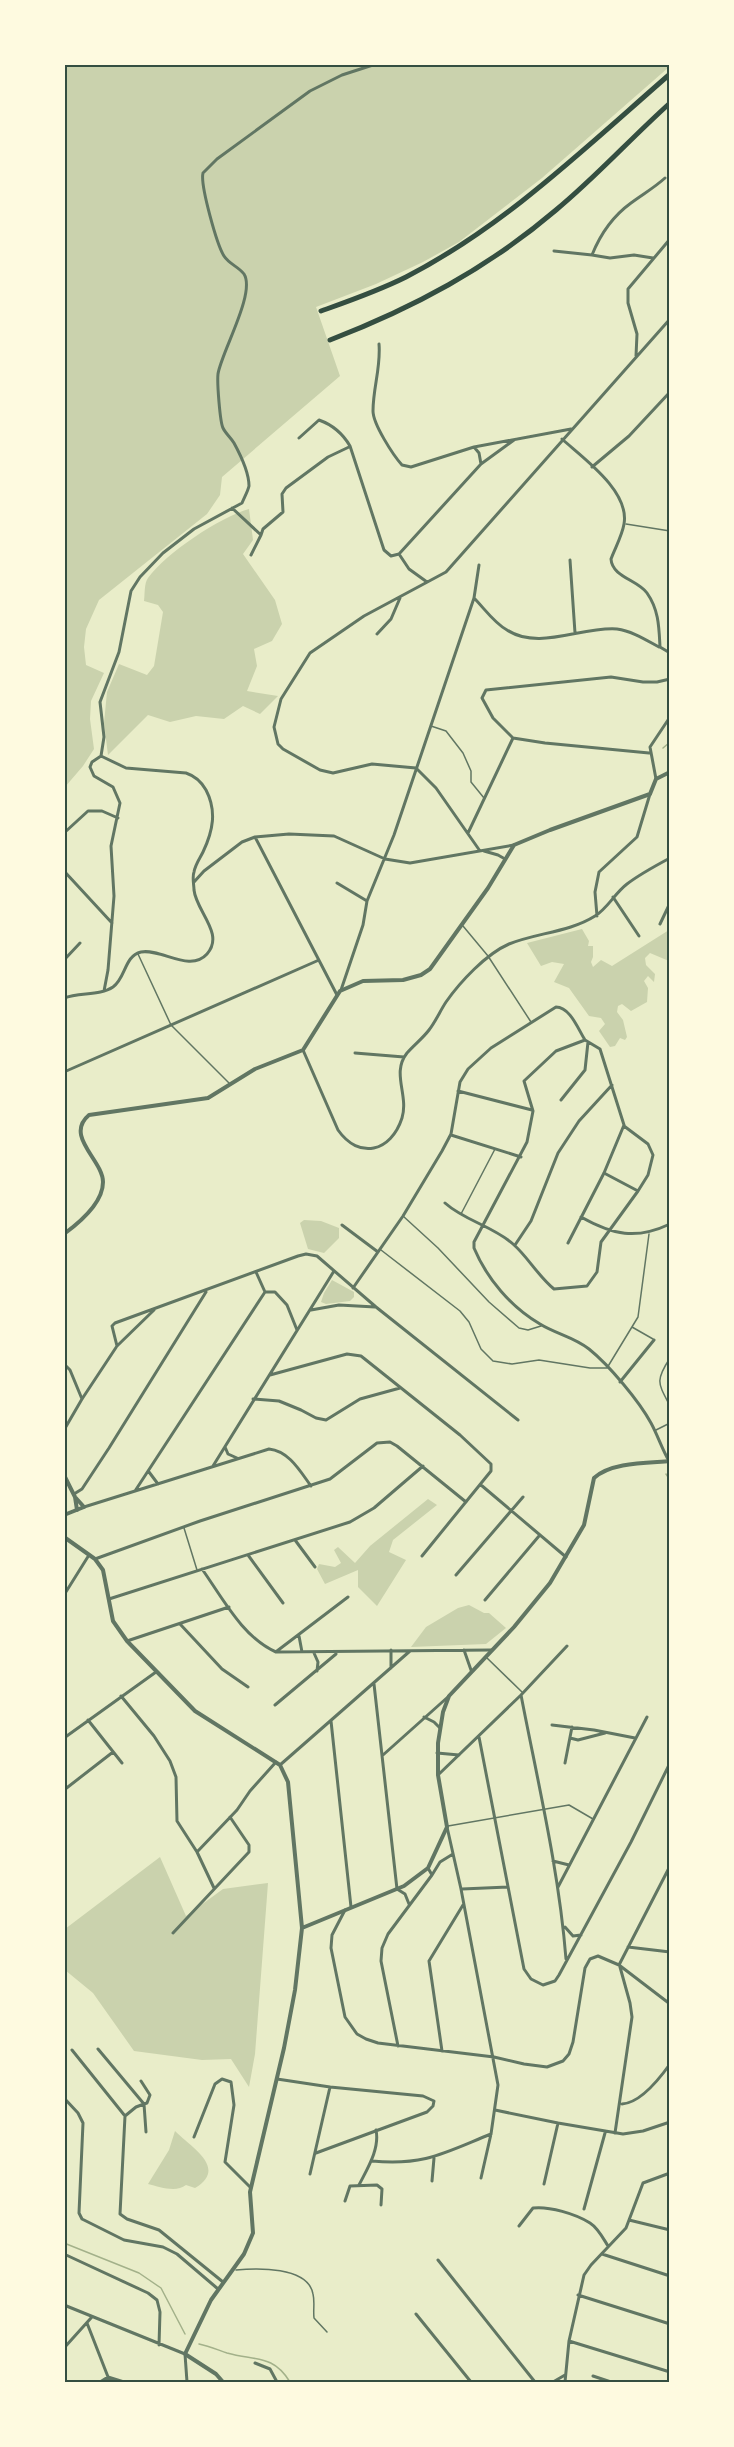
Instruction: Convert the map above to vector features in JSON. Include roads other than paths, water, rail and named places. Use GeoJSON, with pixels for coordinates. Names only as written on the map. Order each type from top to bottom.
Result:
{"type":"FeatureCollection","features":[{"type":"Feature","properties":{"kind":"highway"},"geometry":{"type":"LineString","coordinates":[[321,311],[378,290],[449,253],[506,213],[669,74]]}},
{"type":"Feature","properties":{"kind":"highway"},"geometry":{"type":"LineString","coordinates":[[330,339],[436,293],[480,267],[525,236],[565,203],[669,103]]}},
{"type":"Feature","properties":{"kind":"street"},"geometry":{"type":"LineString","coordinates":[[104,991],[114,886],[111,846],[120,803],[113,788],[94,776],[90,770],[92,762],[100,756],[104,737],[100,702],[119,652],[131,591],[140,577],[163,553],[194,529],[242,503],[249,487],[237,448],[223,427],[218,374],[239,316],[246,279],[244,274],[232,266],[221,251],[202,187],[203,173],[217,159],[310,91],[342,75],[376,64]]}},
{"type":"Feature","properties":{"kind":"street"},"geometry":{"type":"LineString","coordinates":[[592,255],[599,238],[620,213],[632,202],[651,192],[665,178]]}},
{"type":"Feature","properties":{"kind":"street"},"geometry":{"type":"LineString","coordinates":[[635,357],[637,334],[627,292],[629,286],[669,239]]}},
{"type":"Feature","properties":{"kind":"street"},"geometry":{"type":"LineString","coordinates":[[554,250],[610,258],[634,255],[653,258]]}},
{"type":"Feature","properties":{"kind":"street"},"geometry":{"type":"LineString","coordinates":[[506,860],[498,855],[481,851],[436,788],[416,768],[372,764],[341,772],[326,772],[283,749],[276,737],[276,715],[281,699],[303,661],[317,647],[364,616],[446,572],[669,319]]}},
{"type":"Feature","properties":{"kind":"street"},"geometry":{"type":"LineString","coordinates":[[379,344],[380,364],[373,412],[376,423],[402,465],[411,466],[474,447],[572,428]]}},
{"type":"Feature","properties":{"kind":"street"},"geometry":{"type":"LineString","coordinates":[[592,467],[629,436],[669,392]]}},
{"type":"Feature","properties":{"kind":"street"},"geometry":{"type":"LineString","coordinates":[[299,438],[319,420],[334,428],[344,437],[350,447],[384,550],[391,556],[399,554],[481,464],[514,440]]}},
{"type":"Feature","properties":{"kind":"street"},"geometry":{"type":"LineString","coordinates":[[562,439],[614,490],[622,504],[624,523],[611,559],[612,565],[618,573],[641,586],[653,603],[658,618],[660,647]]}},
{"type":"Feature","properties":{"kind":"street"},"geometry":{"type":"LineString","coordinates":[[251,555],[263,529],[282,512],[282,494],[286,488],[328,457],[350,447]]}},
{"type":"Feature","properties":{"kind":"street"},"geometry":{"type":"LineString","coordinates":[[474,447],[479,453],[481,464]]}},
{"type":"Feature","properties":{"kind":"street"},"geometry":{"type":"LineString","coordinates":[[232,508],[261,535]]}},
{"type":"Feature","properties":{"kind":"street"},"geometry":{"type":"LineString","coordinates":[[399,554],[410,569],[428,583]]}},
{"type":"Feature","properties":{"kind":"street"},"geometry":{"type":"LineString","coordinates":[[570,560],[575,633]]}},
{"type":"Feature","properties":{"kind":"street"},"geometry":{"type":"LineString","coordinates":[[64,1234],[88,1212],[98,1198],[103,1184],[101,1173],[81,1133],[84,1119],[95,1113],[208,1098],[255,1069],[303,1050],[339,993],[363,925],[367,901],[384,859],[474,598],[479,565]]}},
{"type":"Feature","properties":{"kind":"street"},"geometry":{"type":"LineString","coordinates":[[377,634],[391,619],[400,596]]}},
{"type":"Feature","properties":{"kind":"street"},"geometry":{"type":"LineString","coordinates":[[474,598],[508,632],[533,638],[614,629],[629,631],[669,653]]}},
{"type":"Feature","properties":{"kind":"street"},"geometry":{"type":"LineString","coordinates":[[650,753],[513,738],[485,707],[482,698],[486,690],[611,677],[643,682],[669,679]]}},
{"type":"Feature","properties":{"kind":"street"},"geometry":{"type":"LineString","coordinates":[[597,916],[596,892],[600,872],[637,837],[656,779],[650,753],[652,740],[669,717]]}},
{"type":"Feature","properties":{"kind":"street"},"geometry":{"type":"LineString","coordinates":[[665,724],[669,722]]}},
{"type":"Feature","properties":{"kind":"street"},"geometry":{"type":"LineString","coordinates":[[468,833],[513,738]]}},
{"type":"Feature","properties":{"kind":"street"},"geometry":{"type":"LineString","coordinates":[[64,998],[104,991],[117,983],[130,960],[137,954],[151,952],[186,960],[198,959],[207,954],[212,947],[213,936],[196,899],[193,874],[209,838],[213,818],[212,803],[204,786],[186,773],[126,768],[100,756]]}},
{"type":"Feature","properties":{"kind":"street"},"geometry":{"type":"LineString","coordinates":[[656,779],[669,772]]}},
{"type":"Feature","properties":{"kind":"street"},"geometry":{"type":"LineString","coordinates":[[194,882],[204,871],[242,842],[255,837],[290,834],[334,836],[384,859],[410,863],[514,845],[650,794]]}},
{"type":"Feature","properties":{"kind":"street"},"geometry":{"type":"LineString","coordinates":[[64,833],[88,811],[102,811],[118,818]]}},
{"type":"Feature","properties":{"kind":"street"},"geometry":{"type":"LineString","coordinates":[[255,837],[319,960],[339,993]]}},
{"type":"Feature","properties":{"kind":"street"},"geometry":{"type":"LineString","coordinates":[[339,993],[363,981],[403,980],[421,975],[436,963],[514,845]]}},
{"type":"Feature","properties":{"kind":"street"},"geometry":{"type":"LineString","coordinates":[[303,1050],[338,1130],[350,1143],[366,1150],[375,1148],[390,1138],[401,1120],[404,1110],[399,1073],[404,1057],[431,1028],[447,1000],[488,956],[510,944],[597,916],[626,884],[669,858]]}},
{"type":"Feature","properties":{"kind":"street"},"geometry":{"type":"LineString","coordinates":[[64,871],[112,924]]}},
{"type":"Feature","properties":{"kind":"street"},"geometry":{"type":"LineString","coordinates":[[337,883],[367,901]]}},
{"type":"Feature","properties":{"kind":"street"},"geometry":{"type":"LineString","coordinates":[[613,897],[639,936]]}},
{"type":"Feature","properties":{"kind":"street"},"geometry":{"type":"LineString","coordinates":[[660,924],[669,903]]}},
{"type":"Feature","properties":{"kind":"street"},"geometry":{"type":"LineString","coordinates":[[64,960],[80,943]]}},
{"type":"Feature","properties":{"kind":"street"},"geometry":{"type":"LineString","coordinates":[[64,1072],[319,960]]}},
{"type":"Feature","properties":{"kind":"street"},"geometry":{"type":"LineString","coordinates":[[353,1288],[403,1216],[451,1134],[462,1076],[483,1054],[556,1007],[562,1007],[567,1011],[586,1041],[585,1070],[561,1100]]}},
{"type":"Feature","properties":{"kind":"street"},"geometry":{"type":"LineString","coordinates":[[383,1755],[449,1696],[530,1609],[566,1557],[584,1525],[592,1484],[598,1474],[614,1468],[669,1461],[646,1414],[607,1368],[590,1350],[572,1337],[542,1325],[520,1311],[504,1295],[476,1254],[474,1242],[483,1226],[521,1157],[531,1130],[532,1110],[524,1085],[526,1078],[562,1047],[586,1041],[597,1045],[602,1052],[624,1125],[648,1144],[653,1151],[648,1175],[608,1231],[599,1248],[597,1272],[590,1284],[584,1287],[554,1288],[515,1245],[483,1226],[461,1214],[446,1203]]}},
{"type":"Feature","properties":{"kind":"street"},"geometry":{"type":"LineString","coordinates":[[355,1053],[404,1057]]}},
{"type":"Feature","properties":{"kind":"street"},"geometry":{"type":"LineString","coordinates":[[515,1245],[531,1221],[558,1153],[579,1121],[612,1085]]}},
{"type":"Feature","properties":{"kind":"street"},"geometry":{"type":"LineString","coordinates":[[458,1091],[532,1110]]}},
{"type":"Feature","properties":{"kind":"street"},"geometry":{"type":"LineString","coordinates":[[568,1242],[604,1173],[624,1125]]}},
{"type":"Feature","properties":{"kind":"street"},"geometry":{"type":"LineString","coordinates":[[451,1134],[521,1157]]}},
{"type":"Feature","properties":{"kind":"street"},"geometry":{"type":"LineString","coordinates":[[604,1173],[638,1191]]}},
{"type":"Feature","properties":{"kind":"street"},"geometry":{"type":"LineString","coordinates":[[581,1217],[608,1231],[649,1234],[669,1224]]}},
{"type":"Feature","properties":{"kind":"street"},"geometry":{"type":"LineString","coordinates":[[342,1225],[379,1251]]}},
{"type":"Feature","properties":{"kind":"street"},"geometry":{"type":"LineString","coordinates":[[117,1346],[112,1326],[115,1323],[306,1254],[317,1256],[376,1307],[518,1420]]}},
{"type":"Feature","properties":{"kind":"street"},"geometry":{"type":"LineString","coordinates":[[213,1467],[334,1271]]}},
{"type":"Feature","properties":{"kind":"street"},"geometry":{"type":"LineString","coordinates":[[256,1272],[265,1292]]}},
{"type":"Feature","properties":{"kind":"street"},"geometry":{"type":"LineString","coordinates":[[75,1496],[102,1458],[207,1290]]}},
{"type":"Feature","properties":{"kind":"street"},"geometry":{"type":"LineString","coordinates":[[265,1292],[274,1292],[280,1297],[291,1313],[297,1330]]}},
{"type":"Feature","properties":{"kind":"street"},"geometry":{"type":"LineString","coordinates":[[134,1491],[149,1472],[265,1292]]}},
{"type":"Feature","properties":{"kind":"street"},"geometry":{"type":"LineString","coordinates":[[311,1310],[339,1305],[376,1307]]}},
{"type":"Feature","properties":{"kind":"street"},"geometry":{"type":"LineString","coordinates":[[64,1430],[117,1346],[156,1309]]}},
{"type":"Feature","properties":{"kind":"street"},"geometry":{"type":"LineString","coordinates":[[620,1382],[654,1340]]}},
{"type":"Feature","properties":{"kind":"street"},"geometry":{"type":"LineString","coordinates":[[270,1375],[354,1354],[366,1359],[460,1435],[491,1464],[491,1471],[481,1485],[422,1556]]}},
{"type":"Feature","properties":{"kind":"street"},"geometry":{"type":"LineString","coordinates":[[64,1364],[70,1370],[82,1399]]}},
{"type":"Feature","properties":{"kind":"street"},"geometry":{"type":"LineString","coordinates":[[253,1399],[279,1401],[316,1418],[326,1419],[360,1399],[400,1388]]}},
{"type":"Feature","properties":{"kind":"street"},"geometry":{"type":"LineString","coordinates":[[64,1537],[95,1558],[330,1479],[371,1447],[383,1442],[397,1446],[466,1502]]}},
{"type":"Feature","properties":{"kind":"street"},"geometry":{"type":"LineString","coordinates":[[224,1446],[228,1454],[238,1459]]}},
{"type":"Feature","properties":{"kind":"street"},"geometry":{"type":"LineString","coordinates":[[66,1516],[84,1507],[269,1449],[276,1449],[288,1458],[311,1486]]}},
{"type":"Feature","properties":{"kind":"street"},"geometry":{"type":"LineString","coordinates":[[110,1599],[363,1516],[423,1466]]}},
{"type":"Feature","properties":{"kind":"street"},"geometry":{"type":"LineString","coordinates":[[149,1472],[158,1484]]}},
{"type":"Feature","properties":{"kind":"street"},"geometry":{"type":"LineString","coordinates":[[64,1475],[75,1496],[84,1507]]}},
{"type":"Feature","properties":{"kind":"street"},"geometry":{"type":"LineString","coordinates":[[481,1485],[566,1557]]}},
{"type":"Feature","properties":{"kind":"street"},"geometry":{"type":"LineString","coordinates":[[75,1496],[77,1510]]}},
{"type":"Feature","properties":{"kind":"street"},"geometry":{"type":"LineString","coordinates":[[456,1575],[524,1497]]}},
{"type":"Feature","properties":{"kind":"street"},"geometry":{"type":"LineString","coordinates":[[485,1600],[539,1536]]}},
{"type":"Feature","properties":{"kind":"street"},"geometry":{"type":"LineString","coordinates":[[295,1540],[315,1567]]}},
{"type":"Feature","properties":{"kind":"street"},"geometry":{"type":"LineString","coordinates":[[248,1555],[283,1603]]}},
{"type":"Feature","properties":{"kind":"street"},"geometry":{"type":"LineString","coordinates":[[64,1594],[89,1556]]}},
{"type":"Feature","properties":{"kind":"street"},"geometry":{"type":"LineString","coordinates":[[95,1558],[103,1570],[110,1599],[112,1621],[127,1641],[195,1711],[278,1763],[286,1776],[289,1792],[302,1928],[293,1999],[277,2079],[250,2187],[253,2233],[250,2244],[218,2289],[185,2354],[187,2382]]}},
{"type":"Feature","properties":{"kind":"street"},"geometry":{"type":"LineString","coordinates":[[202,1569],[253,1636],[266,1648],[276,1652],[491,1650]]}},
{"type":"Feature","properties":{"kind":"street"},"geometry":{"type":"LineString","coordinates":[[276,1652],[348,1597]]}},
{"type":"Feature","properties":{"kind":"street"},"geometry":{"type":"LineString","coordinates":[[127,1641],[229,1607]]}},
{"type":"Feature","properties":{"kind":"street"},"geometry":{"type":"LineString","coordinates":[[180,1624],[222,1669],[248,1687]]}},
{"type":"Feature","properties":{"kind":"street"},"geometry":{"type":"LineString","coordinates":[[299,1635],[302,1652]]}},
{"type":"Feature","properties":{"kind":"street"},"geometry":{"type":"LineString","coordinates":[[438,1775],[522,1694],[567,1646]]}},
{"type":"Feature","properties":{"kind":"street"},"geometry":{"type":"LineString","coordinates":[[391,1650],[391,1668]]}},
{"type":"Feature","properties":{"kind":"street"},"geometry":{"type":"LineString","coordinates":[[197,1852],[237,1810],[250,1791],[278,1763],[374,1684],[411,1650]]}},
{"type":"Feature","properties":{"kind":"street"},"geometry":{"type":"LineString","coordinates":[[464,1650],[471,1670]]}},
{"type":"Feature","properties":{"kind":"street"},"geometry":{"type":"LineString","coordinates":[[275,1705],[338,1652]]}},
{"type":"Feature","properties":{"kind":"street"},"geometry":{"type":"LineString","coordinates":[[314,1653],[318,1662],[317,1671]]}},
{"type":"Feature","properties":{"kind":"street"},"geometry":{"type":"LineString","coordinates":[[64,1738],[156,1672]]}},
{"type":"Feature","properties":{"kind":"street"},"geometry":{"type":"LineString","coordinates":[[374,1684],[397,1889]]}},
{"type":"Feature","properties":{"kind":"street"},"geometry":{"type":"LineString","coordinates":[[522,1694],[558,1889],[567,1960]]}},
{"type":"Feature","properties":{"kind":"street"},"geometry":{"type":"LineString","coordinates":[[121,1696],[154,1736],[175,1772],[177,1821],[197,1852],[213,1888]]}},
{"type":"Feature","properties":{"kind":"street"},"geometry":{"type":"LineString","coordinates":[[449,1696],[440,1728],[437,1753],[438,1775],[498,2085],[491,2134],[481,2178]]}},
{"type":"Feature","properties":{"kind":"street"},"geometry":{"type":"LineString","coordinates":[[424,1717],[440,1728]]}},
{"type":"Feature","properties":{"kind":"street"},"geometry":{"type":"LineString","coordinates":[[558,1889],[647,1717]]}},
{"type":"Feature","properties":{"kind":"street"},"geometry":{"type":"LineString","coordinates":[[88,1720],[122,1762]]}},
{"type":"Feature","properties":{"kind":"street"},"geometry":{"type":"LineString","coordinates":[[330,1721],[351,1907]]}},
{"type":"Feature","properties":{"kind":"street"},"geometry":{"type":"LineString","coordinates":[[552,1725],[572,1726],[636,1738]]}},
{"type":"Feature","properties":{"kind":"street"},"geometry":{"type":"LineString","coordinates":[[565,1762],[572,1726]]}},
{"type":"Feature","properties":{"kind":"street"},"geometry":{"type":"LineString","coordinates":[[570,1738],[578,1740],[606,1732]]}},
{"type":"Feature","properties":{"kind":"street"},"geometry":{"type":"LineString","coordinates":[[479,1737],[524,1969],[537,1984],[549,1984],[555,1981],[582,1934],[669,1763]]}},
{"type":"Feature","properties":{"kind":"street"},"geometry":{"type":"LineString","coordinates":[[64,1790],[112,1752]]}},
{"type":"Feature","properties":{"kind":"street"},"geometry":{"type":"LineString","coordinates":[[437,1753],[450,1756],[460,1755]]}},
{"type":"Feature","properties":{"kind":"street"},"geometry":{"type":"LineString","coordinates":[[173,1933],[249,1852],[249,1845],[230,1817]]}},
{"type":"Feature","properties":{"kind":"street"},"geometry":{"type":"LineString","coordinates":[[302,1928],[412,1882],[428,1868],[447,1827]]}},
{"type":"Feature","properties":{"kind":"street"},"geometry":{"type":"LineString","coordinates":[[398,2046],[381,1954],[388,1934],[409,1904],[440,1862],[453,1854]]}},
{"type":"Feature","properties":{"kind":"street"},"geometry":{"type":"LineString","coordinates":[[553,1861],[569,1865]]}},
{"type":"Feature","properties":{"kind":"street"},"geometry":{"type":"LineString","coordinates":[[615,2133],[632,2017],[619,1965],[669,1866]]}},
{"type":"Feature","properties":{"kind":"street"},"geometry":{"type":"LineString","coordinates":[[428,1868],[432,1875]]}},
{"type":"Feature","properties":{"kind":"street"},"geometry":{"type":"LineString","coordinates":[[461,1889],[508,1887]]}},
{"type":"Feature","properties":{"kind":"street"},"geometry":{"type":"LineString","coordinates":[[397,1889],[405,1894],[409,1904]]}},
{"type":"Feature","properties":{"kind":"street"},"geometry":{"type":"LineString","coordinates":[[442,2051],[429,1961],[463,1905]]}},
{"type":"Feature","properties":{"kind":"street"},"geometry":{"type":"LineString","coordinates":[[345,1910],[332,1935],[331,1948],[345,2017],[357,2034],[366,2040],[494,2057],[547,2067],[563,2061],[569,2054],[588,1962],[594,1956],[602,1956],[619,1965],[668,2004],[669,2009]]}},
{"type":"Feature","properties":{"kind":"street"},"geometry":{"type":"LineString","coordinates":[[564,1926],[569,1934],[582,1934]]}},
{"type":"Feature","properties":{"kind":"street"},"geometry":{"type":"LineString","coordinates":[[628,1947],[669,1952]]}},
{"type":"Feature","properties":{"kind":"street"},"geometry":{"type":"LineString","coordinates":[[98,2049],[144,2104],[146,2132]]}},
{"type":"Feature","properties":{"kind":"street"},"geometry":{"type":"LineString","coordinates":[[72,2050],[125,2116],[120,2214],[127,2219],[159,2230],[223,2282]]}},
{"type":"Feature","properties":{"kind":"street"},"geometry":{"type":"LineString","coordinates":[[621,2104],[633,2101],[669,2064]]}},
{"type":"Feature","properties":{"kind":"street"},"geometry":{"type":"LineString","coordinates":[[664,2071],[669,2070]]}},
{"type":"Feature","properties":{"kind":"street"},"geometry":{"type":"LineString","coordinates":[[194,2137],[215,2084],[222,2079],[231,2082],[234,2105],[225,2162],[250,2187]]}},
{"type":"Feature","properties":{"kind":"street"},"geometry":{"type":"LineString","coordinates":[[277,2079],[330,2087],[423,2096],[435,2103],[427,2112],[316,2153]]}},
{"type":"Feature","properties":{"kind":"street"},"geometry":{"type":"LineString","coordinates":[[125,2116],[136,2107],[147,2103],[150,2095],[141,2081]]}},
{"type":"Feature","properties":{"kind":"street"},"geometry":{"type":"LineString","coordinates":[[310,2174],[330,2087]]}},
{"type":"Feature","properties":{"kind":"street"},"geometry":{"type":"LineString","coordinates":[[64,2098],[78,2113],[82,2123],[79,2213],[82,2219],[124,2240],[164,2247],[177,2254],[218,2289]]}},
{"type":"Feature","properties":{"kind":"street"},"geometry":{"type":"LineString","coordinates":[[495,2110],[558,2124],[615,2133],[631,2134],[669,2122]]}},
{"type":"Feature","properties":{"kind":"street"},"geometry":{"type":"LineString","coordinates":[[544,2184],[558,2124]]}},
{"type":"Feature","properties":{"kind":"street"},"geometry":{"type":"LineString","coordinates":[[359,2185],[372,2161],[378,2138],[376,2130]]}},
{"type":"Feature","properties":{"kind":"street"},"geometry":{"type":"LineString","coordinates":[[584,2209],[605,2132]]}},
{"type":"Feature","properties":{"kind":"street"},"geometry":{"type":"LineString","coordinates":[[372,2161],[410,2163],[434,2158],[491,2134]]}},
{"type":"Feature","properties":{"kind":"street"},"geometry":{"type":"LineString","coordinates":[[432,2181],[434,2158]]}},
{"type":"Feature","properties":{"kind":"street"},"geometry":{"type":"LineString","coordinates":[[565,2382],[569,2341],[578,2295],[586,2271],[622,2234],[641,2185],[647,2180],[669,2173]]}},
{"type":"Feature","properties":{"kind":"street"},"geometry":{"type":"LineString","coordinates":[[345,2202],[349,2187],[359,2185],[381,2187],[381,2205]]}},
{"type":"Feature","properties":{"kind":"street"},"geometry":{"type":"LineString","coordinates":[[519,2226],[531,2209],[536,2207],[555,2210],[589,2222],[608,2246]]}},
{"type":"Feature","properties":{"kind":"street"},"geometry":{"type":"LineString","coordinates":[[629,2220],[669,2230]]}},
{"type":"Feature","properties":{"kind":"street"},"geometry":{"type":"LineString","coordinates":[[64,2254],[148,2293],[158,2300],[159,2345]]}},
{"type":"Feature","properties":{"kind":"street"},"geometry":{"type":"LineString","coordinates":[[602,2254],[669,2276]]}},
{"type":"Feature","properties":{"kind":"street"},"geometry":{"type":"LineString","coordinates":[[438,2260],[535,2382]]}},
{"type":"Feature","properties":{"kind":"street"},"geometry":{"type":"LineString","coordinates":[[578,2295],[669,2324]]}},
{"type":"Feature","properties":{"kind":"street"},"geometry":{"type":"LineString","coordinates":[[64,2306],[185,2354],[216,2374],[224,2382]]}},
{"type":"Feature","properties":{"kind":"street"},"geometry":{"type":"LineString","coordinates":[[416,2314],[471,2382]]}},
{"type":"Feature","properties":{"kind":"street"},"geometry":{"type":"LineString","coordinates":[[64,2348],[91,2318]]}},
{"type":"Feature","properties":{"kind":"street"},"geometry":{"type":"LineString","coordinates":[[87,2323],[110,2382]]}},
{"type":"Feature","properties":{"kind":"street"},"geometry":{"type":"LineString","coordinates":[[569,2341],[669,2372]]}},
{"type":"Feature","properties":{"kind":"street"},"geometry":{"type":"LineString","coordinates":[[255,2364],[270,2368],[277,2382]]}},
{"type":"Feature","properties":{"kind":"street"},"geometry":{"type":"LineString","coordinates":[[552,2382],[565,2375]]}},
{"type":"Feature","properties":{"kind":"street"},"geometry":{"type":"LineString","coordinates":[[593,2376],[611,2382]]}},
{"type":"Feature","properties":{"kind":"street"},"geometry":{"type":"LineString","coordinates":[[99,2382],[108,2377],[124,2382]]}},
{"type":"Feature","properties":{"kind":"lane"},"geometry":{"type":"LineString","coordinates":[[624,523],[669,531]]}},
{"type":"Feature","properties":{"kind":"lane"},"geometry":{"type":"LineString","coordinates":[[430,726],[446,731],[463,753],[471,771],[471,782],[484,799]]}},
{"type":"Feature","properties":{"kind":"lane"},"geometry":{"type":"LineString","coordinates":[[462,925],[488,956],[532,1022]]}},
{"type":"Feature","properties":{"kind":"lane"},"geometry":{"type":"LineString","coordinates":[[137,954],[171,1025],[231,1085]]}},
{"type":"Feature","properties":{"kind":"lane"},"geometry":{"type":"LineString","coordinates":[[461,1214],[495,1148]]}},
{"type":"Feature","properties":{"kind":"lane"},"geometry":{"type":"LineString","coordinates":[[403,1216],[438,1248],[489,1302],[519,1328],[528,1330],[542,1325]]}},
{"type":"Feature","properties":{"kind":"lane"},"geometry":{"type":"LineString","coordinates":[[379,1251],[460,1311],[469,1322],[481,1349],[493,1361],[512,1364],[539,1360],[607,1368],[638,1317],[649,1234]]}},
{"type":"Feature","properties":{"kind":"lane"},"geometry":{"type":"LineString","coordinates":[[632,1327],[654,1340]]}},
{"type":"Feature","properties":{"kind":"lane"},"geometry":{"type":"LineString","coordinates":[[669,1358],[658,1377],[659,1385],[669,1406]]}},
{"type":"Feature","properties":{"kind":"lane"},"geometry":{"type":"LineString","coordinates":[[655,1431],[669,1423]]}},
{"type":"Feature","properties":{"kind":"lane"},"geometry":{"type":"LineString","coordinates":[[184,1527],[197,1570]]}},
{"type":"Feature","properties":{"kind":"lane"},"geometry":{"type":"LineString","coordinates":[[485,1656],[522,1694]]}},
{"type":"Feature","properties":{"kind":"lane"},"geometry":{"type":"LineString","coordinates":[[447,1827],[569,1805],[594,1820]]}},
{"type":"Feature","properties":{"kind":"lane"},"geometry":{"type":"LineString","coordinates":[[231,2270],[263,2267],[286,2272],[305,2281],[314,2294],[314,2318],[327,2332]]}},
{"type":"Feature","properties":{"kind":"waterway"},"geometry":{"type":"LineString","coordinates":[[663,748],[670,742]]}},
{"type":"Feature","properties":{"kind":"waterway"},"geometry":{"type":"LineString","coordinates":[[666,1474],[670,1480]]}},
{"type":"Feature","properties":{"kind":"waterway"},"geometry":{"type":"LineString","coordinates":[[64,2243],[139,2273],[161,2288],[185,2334]]}},
{"type":"Feature","properties":{"kind":"waterway"},"geometry":{"type":"LineString","coordinates":[[199,2344],[227,2353],[263,2360],[277,2367],[290,2382]]}}]}
